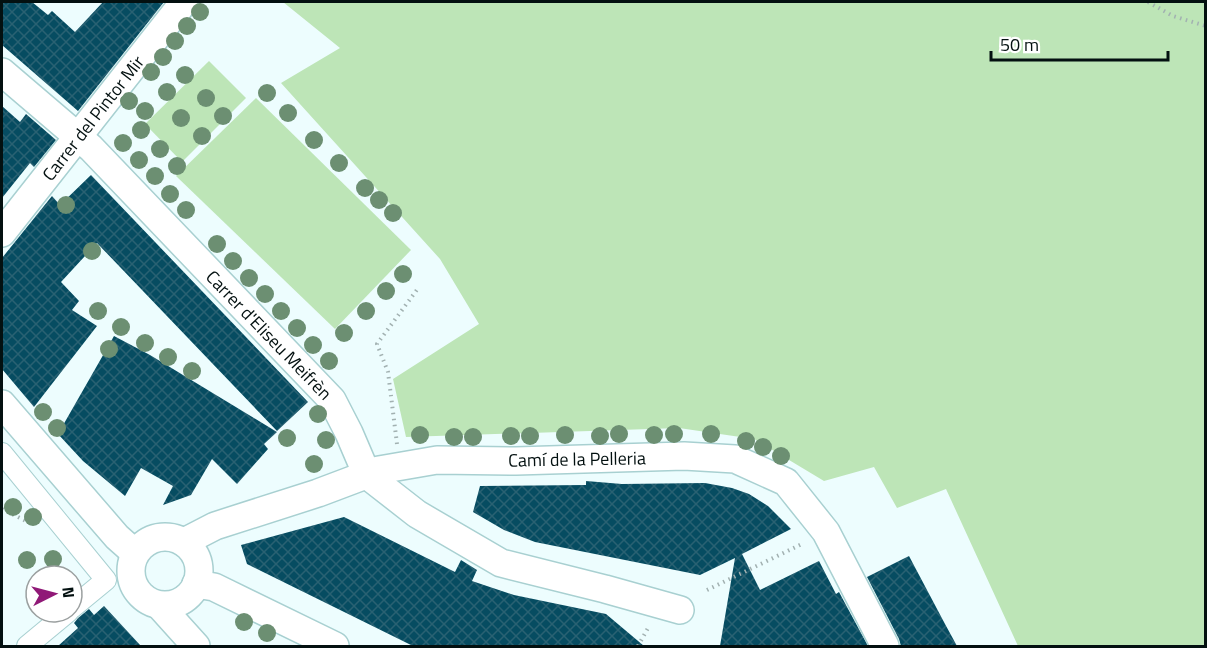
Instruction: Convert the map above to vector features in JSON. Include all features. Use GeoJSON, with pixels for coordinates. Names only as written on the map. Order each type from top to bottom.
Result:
{"type":"FeatureCollection","features":[{"type":"Feature","properties":{"kind":"street","name":"Carrer del Pintor Mir"},"geometry":{"type":"LineString","coordinates":[[2,233],[184,2]]}},
{"type":"Feature","properties":{"kind":"street","name":"Carrer d'Eliseu Meifrèn"},"geometry":{"type":"LineString","coordinates":[[2,72],[91,148],[332,400],[349,433],[366,475]]}},
{"type":"Feature","properties":{"kind":"street"},"geometry":{"type":"LineString","coordinates":[[2,404],[117,537],[135,553]]}},
{"type":"Feature","properties":{"kind":"street"},"geometry":{"type":"LineString","coordinates":[[2,453],[105,580],[84,598]]}},
{"type":"Feature","properties":{"kind":"street","name":"Camí de la Pelleria"},"geometry":{"type":"LineString","coordinates":[[184,542],[215,526],[366,475],[437,459],[516,461],[684,456],[735,459],[786,482],[826,532],[885,646]]}},
{"type":"Feature","properties":{"kind":"street"},"geometry":{"type":"LineString","coordinates":[[366,475],[417,514],[501,563],[680,610]]}},
{"type":"Feature","properties":{"kind":"street"},"geometry":{"type":"LineString","coordinates":[[159,605],[173,604],[191,594],[199,573],[198,560],[192,550],[184,542],[171,536],[156,537],[144,543],[135,553],[131,562],[132,582],[136,591],[144,598],[159,605],[196,646]]}},
{"type":"Feature","properties":{"kind":"street"},"geometry":{"type":"LineString","coordinates":[[196,584],[214,587],[335,646]]}},
{"type":"Feature","properties":{"kind":"street"},"geometry":{"type":"LineString","coordinates":[[27,646],[54,624]]}},
{"type":"Feature","properties":{"kind":"path"},"geometry":{"type":"LineString","coordinates":[[1148,2],[1173,16],[1206,26]]}},
{"type":"Feature","properties":{"kind":"path"},"geometry":{"type":"LineString","coordinates":[[398,466],[388,372],[377,344],[419,286]]}},
{"type":"Feature","properties":{"kind":"path"},"geometry":{"type":"LineString","coordinates":[[707,590],[812,539]]}},
{"type":"Feature","properties":{"kind":"path"},"geometry":{"type":"LineString","coordinates":[[638,646],[648,628]]}},
{"type":"Feature","properties":{"kind":"green space"},"geometry":{"type":"Polygon","coordinates":[[[283,2],[1205,2],[1205,646],[1018,646],[946,489],[897,508],[874,467],[824,481],[754,439],[679,428],[406,437],[393,379],[479,324],[440,259],[281,83],[340,48],[283,2]]]}},
{"type":"Feature","properties":{"kind":"green space"},"geometry":{"type":"Polygon","coordinates":[[[209,61],[246,98],[182,162],[145,124],[209,61]]]}},
{"type":"Feature","properties":{"kind":"green space"},"geometry":{"type":"Polygon","coordinates":[[[256,98],[411,250],[335,329],[176,176],[256,98]]]}},
{"type":"Feature","properties":{"kind":"building"},"geometry":{"type":"Polygon","coordinates":[[[2,2],[32,2],[48,15],[52,11],[75,32],[103,2],[164,2],[78,111],[2,45],[2,2]]]}},
{"type":"Feature","properties":{"kind":"building"},"geometry":{"type":"Polygon","coordinates":[[[2,106],[20,122],[26,114],[56,140],[34,167],[30,163],[2,198],[2,106]]]}},
{"type":"Feature","properties":{"kind":"building"},"geometry":{"type":"Polygon","coordinates":[[[91,175],[308,402],[277,431],[97,243],[61,282],[79,301],[72,310],[97,326],[34,407],[2,369],[2,258],[52,196],[60,205],[91,175]]]}},
{"type":"Feature","properties":{"kind":"building"},"geometry":{"type":"Polygon","coordinates":[[[114,336],[150,355],[277,432],[264,444],[268,449],[237,484],[212,459],[191,495],[163,505],[173,486],[141,468],[125,496],[83,461],[58,434],[114,336]]]}},
{"type":"Feature","properties":{"kind":"building"},"geometry":{"type":"Polygon","coordinates":[[[586,481],[622,484],[705,483],[749,494],[768,506],[791,529],[742,554],[760,590],[819,561],[836,594],[839,592],[868,646],[720,646],[735,558],[700,575],[535,542],[504,530],[473,512],[480,486],[586,485],[586,481]]]}},
{"type":"Feature","properties":{"kind":"building"},"geometry":{"type":"Polygon","coordinates":[[[344,517],[455,572],[461,560],[477,570],[472,581],[514,595],[606,614],[644,646],[413,646],[247,564],[241,545],[344,517]]]}},
{"type":"Feature","properties":{"kind":"building"},"geometry":{"type":"Polygon","coordinates":[[[909,556],[957,646],[901,646],[867,577],[909,556]]]}},
{"type":"Feature","properties":{"kind":"building"},"geometry":{"type":"Polygon","coordinates":[[[104,606],[141,646],[58,646],[78,628],[75,624],[84,624],[84,613],[89,609],[94,615],[104,606]]]}}]}
